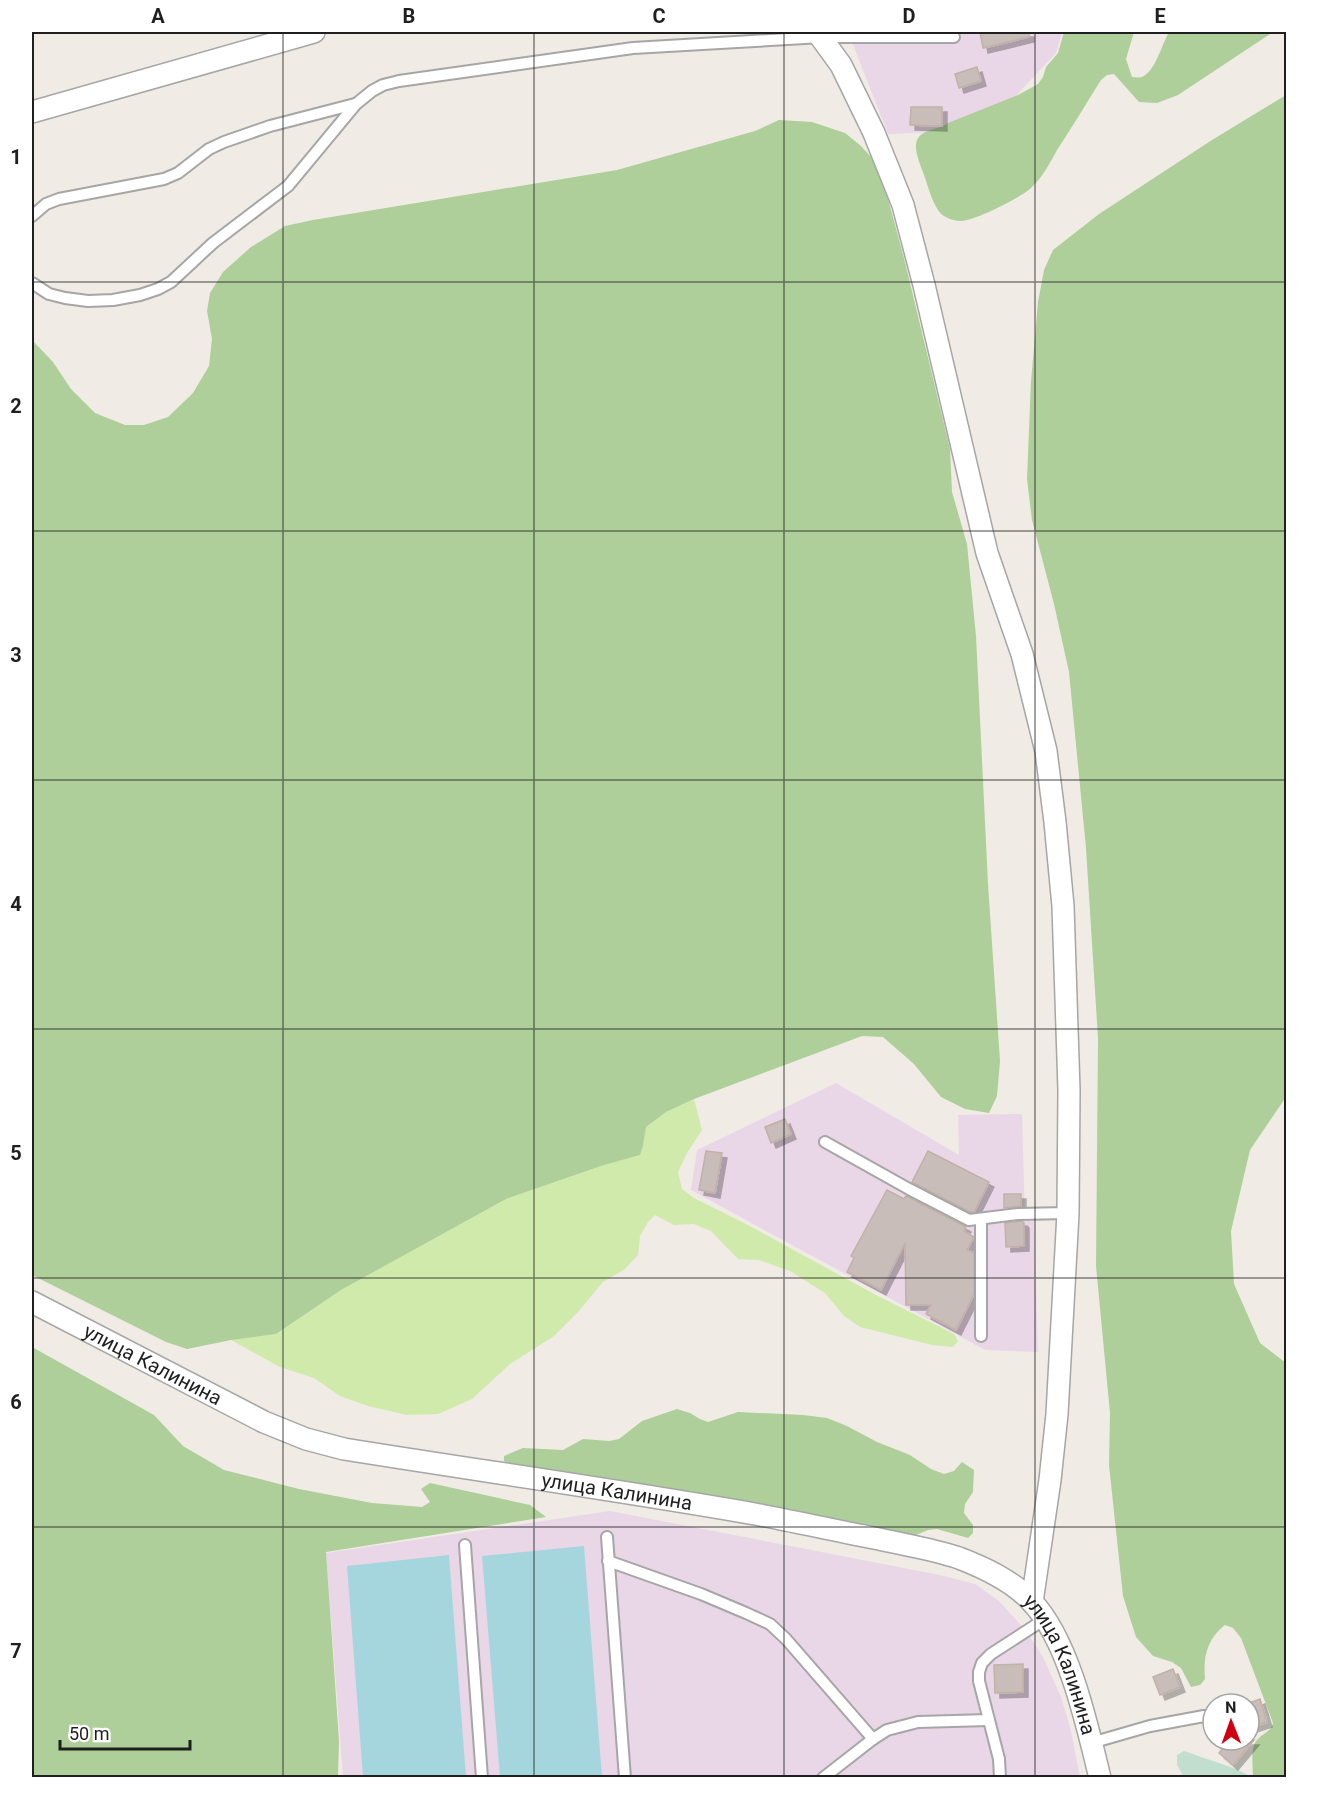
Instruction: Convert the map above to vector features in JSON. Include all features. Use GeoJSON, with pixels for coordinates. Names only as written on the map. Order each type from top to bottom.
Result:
{"type":"FeatureCollection","features":[{"type":"Feature","properties":{"kind":"street"},"geometry":{"type":"LineString","coordinates":[[32,112],[314,32]]}},
{"type":"Feature","properties":{"kind":"street"},"geometry":{"type":"LineString","coordinates":[[819,34],[841,65],[874,133],[903,206],[924,285],[987,553],[1022,654],[1046,751],[1063,906],[1069,1090],[1068,1213],[1058,1414],[1032,1602]]}},
{"type":"Feature","properties":{"kind":"street","name":"улица Калинина"},"geometry":{"type":"LineString","coordinates":[[32,1302],[264,1422],[344,1449],[656,1497],[792,1521],[934,1551],[981,1568],[1016,1587],[1045,1619],[1064,1654],[1100,1778]]}},
{"type":"Feature","properties":{"kind":"lane"},"geometry":{"type":"LineString","coordinates":[[32,283],[49,294],[88,301],[140,295],[171,282],[213,243],[288,186],[356,104],[372,90],[383,85],[633,48],[819,34],[954,37]]}},
{"type":"Feature","properties":{"kind":"lane"},"geometry":{"type":"LineString","coordinates":[[32,216],[45,204],[59,199],[164,179],[178,173],[209,149],[224,142],[270,126],[356,104]]}},
{"type":"Feature","properties":{"kind":"lane"},"geometry":{"type":"LineString","coordinates":[[825,1142],[909,1190],[969,1220],[1018,1214],[1068,1213]]}},
{"type":"Feature","properties":{"kind":"lane"},"geometry":{"type":"LineString","coordinates":[[981,1220],[981,1336]]}},
{"type":"Feature","properties":{"kind":"lane"},"geometry":{"type":"LineString","coordinates":[[607,1537],[625,1778]]}},
{"type":"Feature","properties":{"kind":"lane"},"geometry":{"type":"LineString","coordinates":[[465,1545],[482,1778]]}},
{"type":"Feature","properties":{"kind":"lane"},"geometry":{"type":"LineString","coordinates":[[608,1561],[701,1594],[770,1624],[786,1638],[873,1739]]}},
{"type":"Feature","properties":{"kind":"lane"},"geometry":{"type":"LineString","coordinates":[[1000,1778],[999,1759],[979,1672],[982,1663],[991,1654],[1045,1619]]}},
{"type":"Feature","properties":{"kind":"lane"},"geometry":{"type":"LineString","coordinates":[[1091,1743],[1150,1726],[1201,1717]]}},
{"type":"Feature","properties":{"kind":"lane"},"geometry":{"type":"LineString","coordinates":[[823,1778],[887,1730],[909,1724],[989,1720]]}},
{"type":"Feature","properties":{"kind":"shaded area"},"geometry":{"type":"Polygon","coordinates":[[[848,32],[1062,33],[1056,53],[1012,100],[935,132],[888,134],[848,32]]]}},
{"type":"Feature","properties":{"kind":"shaded area"},"geometry":{"type":"Polygon","coordinates":[[[836,1083],[959,1155],[958,1115],[1022,1114],[1025,1220],[1034,1221],[1038,1352],[985,1350],[691,1190],[697,1150],[836,1083]]]}},
{"type":"Feature","properties":{"kind":"shaded area"},"geometry":{"type":"Polygon","coordinates":[[[610,1511],[940,1575],[975,1584],[999,1601],[1027,1632],[1043,1657],[1061,1697],[1071,1731],[1080,1777],[343,1777],[326,1553],[610,1511]]]}},
{"type":"Feature","properties":{"kind":"green space"},"geometry":{"type":"Polygon","coordinates":[[[1064,32],[1134,32],[1126,59],[1132,77],[1142,77],[1151,70],[1169,32],[1273,32],[1178,95],[1157,103],[1139,102],[1114,74],[1107,75],[1101,80],[1039,180],[1031,188],[998,208],[968,220],[957,221],[944,216],[937,209],[929,191],[917,153],[917,140],[927,131],[1018,95],[1038,84],[1046,67],[1058,53],[1064,32]]]}},
{"type":"Feature","properties":{"kind":"green space"},"geometry":{"type":"Polygon","coordinates":[[[1286,95],[1286,1097],[1250,1150],[1231,1231],[1234,1284],[1260,1343],[1286,1363],[1286,1777],[1253,1778],[1253,1752],[1261,1752],[1261,1736],[1273,1723],[1241,1638],[1233,1628],[1225,1625],[1214,1636],[1207,1649],[1205,1679],[1200,1685],[1191,1687],[1181,1668],[1172,1662],[1153,1656],[1136,1637],[1123,1596],[1109,1465],[1110,1413],[1096,1266],[1098,1038],[1086,848],[1069,672],[1032,520],[1027,479],[1031,381],[1038,302],[1044,270],[1053,250],[1099,214],[1286,95]]]}},
{"type":"Feature","properties":{"kind":"green space"},"geometry":{"type":"Polygon","coordinates":[[[779,120],[812,122],[845,133],[871,157],[882,177],[950,449],[952,492],[967,544],[976,636],[988,884],[1000,1061],[997,1096],[989,1113],[965,1109],[941,1097],[914,1064],[883,1037],[862,1036],[694,1099],[666,1112],[646,1127],[640,1155],[506,1199],[341,1290],[276,1334],[187,1349],[166,1342],[32,1275],[32,340],[53,362],[71,389],[95,413],[125,425],[144,425],[168,417],[193,393],[209,366],[212,339],[207,311],[210,293],[223,272],[251,247],[285,226],[617,170],[755,131],[779,120]]]}},
{"type":"Feature","properties":{"kind":"green space"},"geometry":{"type":"Polygon","coordinates":[[[694,1099],[702,1130],[678,1172],[682,1189],[694,1198],[874,1294],[954,1334],[958,1341],[953,1347],[932,1345],[860,1327],[844,1316],[825,1293],[790,1271],[759,1260],[738,1259],[711,1231],[694,1224],[674,1225],[655,1215],[640,1236],[638,1255],[625,1269],[603,1282],[554,1336],[510,1364],[472,1399],[438,1414],[407,1415],[368,1406],[340,1396],[314,1378],[280,1367],[231,1340],[276,1334],[341,1290],[506,1199],[640,1155],[646,1127],[666,1112],[694,1099]]]}},
{"type":"Feature","properties":{"kind":"green space"},"geometry":{"type":"Polygon","coordinates":[[[32,1347],[154,1415],[183,1446],[224,1470],[299,1489],[372,1503],[422,1507],[430,1502],[421,1489],[430,1483],[530,1505],[546,1517],[326,1552],[339,1741],[338,1777],[32,1777],[32,1347]]]}},
{"type":"Feature","properties":{"kind":"green space"},"geometry":{"type":"Polygon","coordinates":[[[677,1409],[708,1422],[738,1412],[827,1418],[910,1455],[931,1469],[944,1474],[954,1471],[962,1462],[974,1470],[973,1492],[965,1504],[964,1513],[973,1525],[973,1533],[968,1538],[937,1529],[916,1535],[898,1535],[511,1465],[504,1461],[504,1456],[523,1448],[563,1450],[583,1439],[609,1441],[619,1439],[642,1421],[677,1409]]]}},
{"type":"Feature","properties":{"kind":"green space"},"geometry":{"type":"Polygon","coordinates":[[[1184,1751],[1252,1777],[1184,1777],[1177,1765],[1177,1755],[1184,1751]]]}},
{"type":"Feature","properties":{"kind":"water"},"geometry":{"type":"Polygon","coordinates":[[[584,1546],[602,1777],[500,1777],[482,1556],[584,1546]]]}},
{"type":"Feature","properties":{"kind":"water"},"geometry":{"type":"Polygon","coordinates":[[[449,1555],[466,1777],[363,1777],[347,1566],[449,1555]]]}},
{"type":"Feature","properties":{"kind":"building"},"geometry":{"type":"Polygon","coordinates":[[[980,32],[1029,32],[1029,37],[983,48],[980,32]]]}},
{"type":"Feature","properties":{"kind":"building"},"geometry":{"type":"Polygon","coordinates":[[[977,67],[981,81],[959,88],[955,74],[977,67]]]}},
{"type":"Feature","properties":{"kind":"building"},"geometry":{"type":"Polygon","coordinates":[[[911,107],[942,107],[942,126],[910,125],[911,107]]]}},
{"type":"Feature","properties":{"kind":"building"},"geometry":{"type":"Polygon","coordinates":[[[785,1119],[791,1134],[771,1143],[765,1127],[785,1119]]]}},
{"type":"Feature","properties":{"kind":"building"},"geometry":{"type":"Polygon","coordinates":[[[706,1151],[722,1153],[715,1193],[699,1190],[706,1151]]]}},
{"type":"Feature","properties":{"kind":"building"},"geometry":{"type":"Polygon","coordinates":[[[928,1151],[989,1182],[974,1212],[912,1182],[928,1151]]]}},
{"type":"Feature","properties":{"kind":"building"},"geometry":{"type":"Polygon","coordinates":[[[887,1190],[904,1199],[906,1196],[966,1227],[964,1231],[974,1237],[967,1250],[974,1253],[974,1294],[956,1330],[926,1314],[931,1305],[906,1305],[905,1243],[881,1290],[847,1272],[854,1258],[851,1256],[887,1190]]]}},
{"type":"Feature","properties":{"kind":"building"},"geometry":{"type":"Polygon","coordinates":[[[1004,1194],[1021,1194],[1021,1206],[1004,1208],[1004,1194]]]}},
{"type":"Feature","properties":{"kind":"building"},"geometry":{"type":"Polygon","coordinates":[[[1022,1221],[1024,1223],[1024,1246],[1006,1247],[1005,1223],[1022,1221]]]}},
{"type":"Feature","properties":{"kind":"building"},"geometry":{"type":"Polygon","coordinates":[[[1023,1664],[1023,1692],[995,1693],[994,1665],[1023,1664]]]}},
{"type":"Feature","properties":{"kind":"building"},"geometry":{"type":"Polygon","coordinates":[[[1173,1669],[1180,1687],[1160,1695],[1153,1677],[1173,1669]]]}},
{"type":"Feature","properties":{"kind":"building"},"geometry":{"type":"Polygon","coordinates":[[[1261,1702],[1267,1722],[1261,1724],[1261,1702]]]}},
{"type":"Feature","properties":{"kind":"building"},"geometry":{"type":"Polygon","coordinates":[[[1220,1752],[1244,1752],[1233,1765],[1220,1752]]]}}]}
